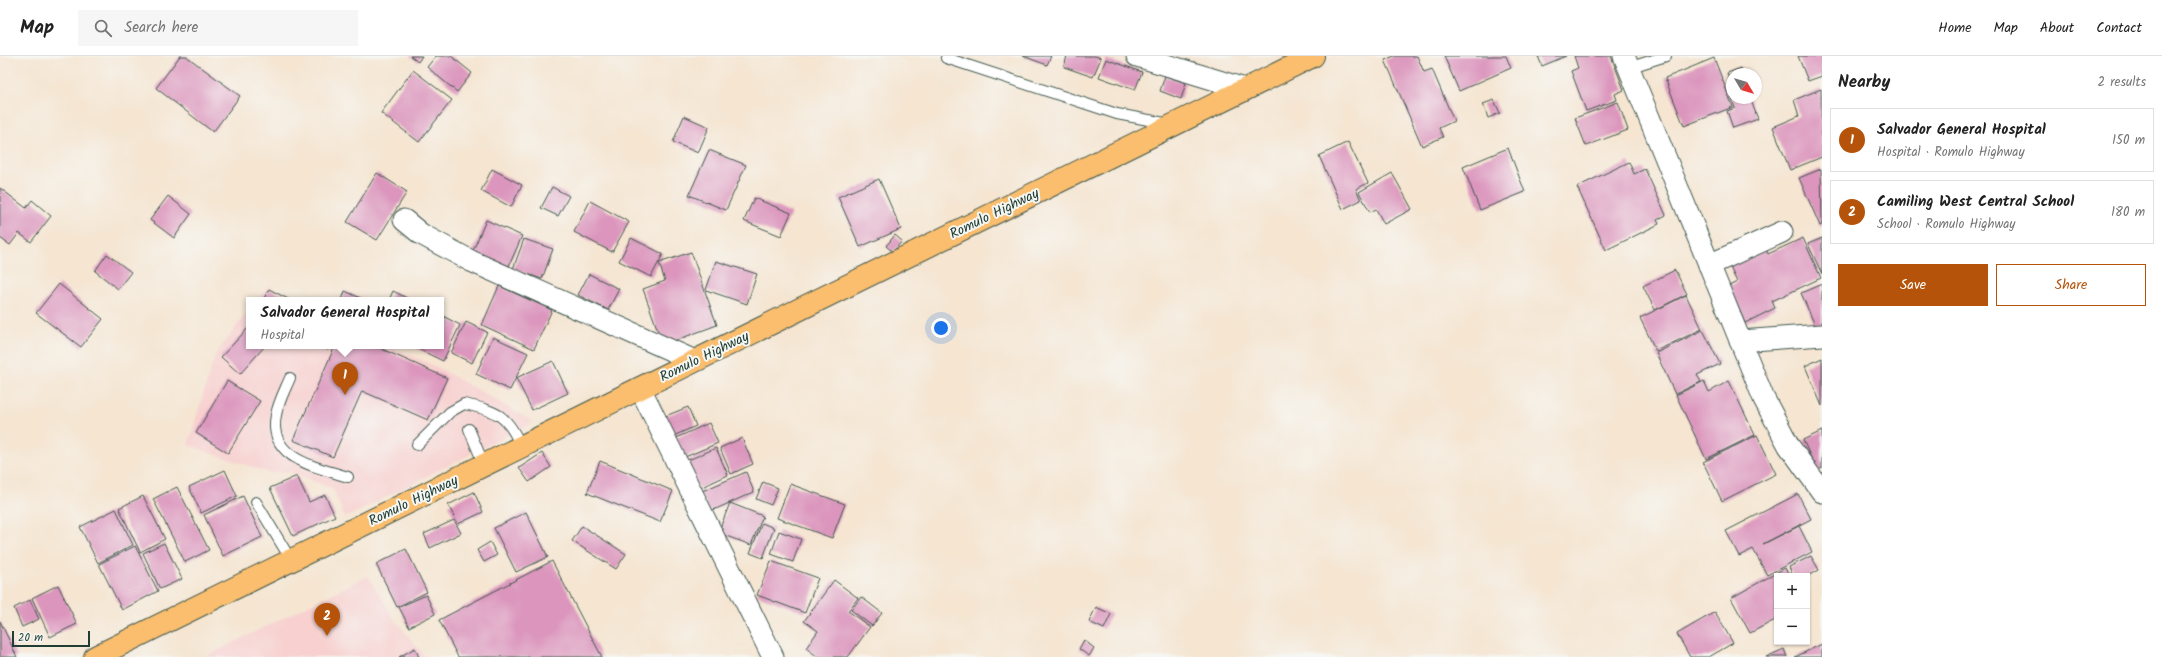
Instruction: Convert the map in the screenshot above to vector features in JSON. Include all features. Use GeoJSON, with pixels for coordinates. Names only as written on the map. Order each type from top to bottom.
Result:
{"type":"FeatureCollection","features":[{"type":"Feature","properties":{"kind":"highway","name":"Romulo Highway"},"geometry":{"type":"LineString","coordinates":[[95,657],[1313,56]]}},
{"type":"Feature","properties":{"kind":"street"},"geometry":{"type":"LineString","coordinates":[[1137,56],[1246,89]]}},
{"type":"Feature","properties":{"kind":"street"},"geometry":{"type":"LineString","coordinates":[[1626,62],[1764,399],[1789,446],[1822,492]]}},
{"type":"Feature","properties":{"kind":"street"},"geometry":{"type":"LineString","coordinates":[[404,220],[421,234],[471,261],[695,360]]}},
{"type":"Feature","properties":{"kind":"street"},"geometry":{"type":"LineString","coordinates":[[1709,265],[1782,232]]}},
{"type":"Feature","properties":{"kind":"street"},"geometry":{"type":"LineString","coordinates":[[1740,341],[1822,335]]}},
{"type":"Feature","properties":{"kind":"street"},"geometry":{"type":"LineString","coordinates":[[640,388],[773,657]]}},
{"type":"Feature","properties":{"kind":"lane"},"geometry":{"type":"LineString","coordinates":[[1626,62],[1666,56]]}},
{"type":"Feature","properties":{"kind":"lane"},"geometry":{"type":"LineString","coordinates":[[946,58],[1117,114],[1174,125]]}},
{"type":"Feature","properties":{"kind":"lane"},"geometry":{"type":"LineString","coordinates":[[290,378],[276,416],[277,441],[285,451],[305,463],[348,477]]}},
{"type":"Feature","properties":{"kind":"lane"},"geometry":{"type":"LineString","coordinates":[[417,445],[450,412],[464,404],[496,412],[513,428],[521,447]]}},
{"type":"Feature","properties":{"kind":"lane"},"geometry":{"type":"LineString","coordinates":[[469,429],[484,465]]}},
{"type":"Feature","properties":{"kind":"lane"},"geometry":{"type":"LineString","coordinates":[[256,502],[291,560]]}},
{"type":"Feature","properties":{"kind":"shaded area"},"geometry":{"type":"Polygon","coordinates":[[[268,286],[288,297],[259,297],[268,286]]]}},
{"type":"Feature","properties":{"kind":"shaded area"},"geometry":{"type":"Polygon","coordinates":[[[246,314],[246,349],[396,349],[439,368],[534,422],[345,518],[333,489],[290,472],[269,473],[188,445],[215,355],[246,314]]]}},
{"type":"Feature","properties":{"kind":"shaded area"},"geometry":{"type":"Polygon","coordinates":[[[368,576],[393,617],[425,657],[204,657],[368,576]]]}},
{"type":"Feature","properties":{"kind":"building"},"geometry":{"type":"Polygon","coordinates":[[[180,56],[186,56],[240,96],[213,132],[156,88],[180,56]]]}},
{"type":"Feature","properties":{"kind":"building"},"geometry":{"type":"Polygon","coordinates":[[[410,56],[422,56],[418,62],[410,56]]]}},
{"type":"Feature","properties":{"kind":"building"},"geometry":{"type":"Polygon","coordinates":[[[436,56],[451,56],[472,73],[457,92],[427,67],[436,56]]]}},
{"type":"Feature","properties":{"kind":"building"},"geometry":{"type":"Polygon","coordinates":[[[1023,56],[1051,56],[1047,65],[1023,56]]]}},
{"type":"Feature","properties":{"kind":"building"},"geometry":{"type":"Polygon","coordinates":[[[1067,56],[1095,56],[1101,58],[1093,77],[1064,67],[1067,56]]]}},
{"type":"Feature","properties":{"kind":"building"},"geometry":{"type":"Polygon","coordinates":[[[1394,56],[1417,56],[1424,72],[1432,69],[1454,121],[1439,128],[1443,137],[1422,146],[1385,60],[1394,56]]]}},
{"type":"Feature","properties":{"kind":"building"},"geometry":{"type":"Polygon","coordinates":[[[1444,56],[1506,56],[1511,68],[1459,91],[1444,56]]]}},
{"type":"Feature","properties":{"kind":"building"},"geometry":{"type":"Polygon","coordinates":[[[1538,56],[1566,56],[1542,66],[1538,56]]]}},
{"type":"Feature","properties":{"kind":"building"},"geometry":{"type":"Polygon","coordinates":[[[1574,56],[1611,56],[1624,90],[1615,94],[1617,100],[1586,111],[1571,71],[1578,68],[1574,56]]]}},
{"type":"Feature","properties":{"kind":"building"},"geometry":{"type":"Polygon","coordinates":[[[1798,56],[1822,56],[1822,76],[1808,81],[1798,56]]]}},
{"type":"Feature","properties":{"kind":"building"},"geometry":{"type":"Polygon","coordinates":[[[1714,58],[1726,89],[1726,104],[1732,104],[1733,107],[1684,126],[1665,78],[1714,58]]]}},
{"type":"Feature","properties":{"kind":"building"},"geometry":{"type":"Polygon","coordinates":[[[1106,59],[1142,72],[1135,90],[1099,77],[1106,59]]]}},
{"type":"Feature","properties":{"kind":"building"},"geometry":{"type":"Polygon","coordinates":[[[413,70],[452,100],[419,142],[381,113],[413,70]]]}},
{"type":"Feature","properties":{"kind":"building"},"geometry":{"type":"Polygon","coordinates":[[[1165,76],[1186,83],[1181,99],[1160,91],[1165,76]]]}},
{"type":"Feature","properties":{"kind":"building"},"geometry":{"type":"Polygon","coordinates":[[[1821,89],[1822,157],[1790,170],[1773,127],[1799,116],[1794,100],[1821,89]]]}},
{"type":"Feature","properties":{"kind":"building"},"geometry":{"type":"Polygon","coordinates":[[[1494,100],[1500,113],[1488,118],[1483,104],[1494,100]]]}},
{"type":"Feature","properties":{"kind":"building"},"geometry":{"type":"Polygon","coordinates":[[[1618,102],[1628,130],[1586,146],[1575,118],[1618,102]]]}},
{"type":"Feature","properties":{"kind":"building"},"geometry":{"type":"Polygon","coordinates":[[[1734,104],[1752,104],[1758,119],[1733,128],[1727,111],[1735,108],[1734,104]]]}},
{"type":"Feature","properties":{"kind":"building"},"geometry":{"type":"Polygon","coordinates":[[[684,116],[709,127],[698,153],[673,142],[684,116]]]}},
{"type":"Feature","properties":{"kind":"building"},"geometry":{"type":"Polygon","coordinates":[[[1348,142],[1368,183],[1356,189],[1361,200],[1343,209],[1319,156],[1348,142]]]}},
{"type":"Feature","properties":{"kind":"building"},"geometry":{"type":"Polygon","coordinates":[[[1508,148],[1525,192],[1480,210],[1463,167],[1508,148]]]}},
{"type":"Feature","properties":{"kind":"building"},"geometry":{"type":"Polygon","coordinates":[[[709,150],[746,165],[726,210],[689,195],[709,150]]]}},
{"type":"Feature","properties":{"kind":"building"},"geometry":{"type":"Polygon","coordinates":[[[1629,162],[1634,174],[1645,169],[1666,215],[1657,220],[1659,224],[1606,250],[1577,187],[1629,162]]]}},
{"type":"Feature","properties":{"kind":"building"},"geometry":{"type":"Polygon","coordinates":[[[492,169],[522,185],[511,207],[481,191],[492,169]]]}},
{"type":"Feature","properties":{"kind":"building"},"geometry":{"type":"Polygon","coordinates":[[[1821,169],[1822,225],[1820,226],[1799,178],[1821,169]]]}},
{"type":"Feature","properties":{"kind":"building"},"geometry":{"type":"Polygon","coordinates":[[[377,173],[407,192],[377,240],[347,222],[377,173]]]}},
{"type":"Feature","properties":{"kind":"building"},"geometry":{"type":"Polygon","coordinates":[[[1392,173],[1412,209],[1384,224],[1376,209],[1370,212],[1359,192],[1392,173]]]}},
{"type":"Feature","properties":{"kind":"building"},"geometry":{"type":"Polygon","coordinates":[[[879,179],[901,229],[860,247],[838,197],[879,179]]]}},
{"type":"Feature","properties":{"kind":"building"},"geometry":{"type":"Polygon","coordinates":[[[552,187],[569,196],[558,216],[541,208],[552,187]]]}},
{"type":"Feature","properties":{"kind":"building"},"geometry":{"type":"Polygon","coordinates":[[[0,188],[26,208],[32,200],[51,216],[31,242],[19,233],[10,245],[0,238],[0,188]]]}},
{"type":"Feature","properties":{"kind":"building"},"geometry":{"type":"Polygon","coordinates":[[[168,196],[191,214],[174,238],[150,220],[168,196]]]}},
{"type":"Feature","properties":{"kind":"building"},"geometry":{"type":"Polygon","coordinates":[[[754,198],[791,213],[781,236],[744,221],[754,198]]]}},
{"type":"Feature","properties":{"kind":"building"},"geometry":{"type":"Polygon","coordinates":[[[590,201],[629,222],[612,252],[574,232],[590,201]]]}},
{"type":"Feature","properties":{"kind":"building"},"geometry":{"type":"Polygon","coordinates":[[[486,220],[522,236],[508,268],[472,253],[486,220]]]}},
{"type":"Feature","properties":{"kind":"building"},"geometry":{"type":"Polygon","coordinates":[[[895,235],[902,241],[893,252],[886,246],[895,235]]]}},
{"type":"Feature","properties":{"kind":"building"},"geometry":{"type":"Polygon","coordinates":[[[631,238],[663,254],[651,277],[619,261],[631,238]]]}},
{"type":"Feature","properties":{"kind":"building"},"geometry":{"type":"Polygon","coordinates":[[[1803,238],[1821,278],[1772,301],[1775,308],[1745,323],[1729,286],[1737,282],[1728,263],[1766,249],[1768,254],[1803,238]]]}},
{"type":"Feature","properties":{"kind":"building"},"geometry":{"type":"Polygon","coordinates":[[[1822,238],[1822,274],[1808,244],[1822,238]]]}},
{"type":"Feature","properties":{"kind":"building"},"geometry":{"type":"Polygon","coordinates":[[[524,239],[553,249],[542,279],[513,269],[524,239]]]}},
{"type":"Feature","properties":{"kind":"building"},"geometry":{"type":"Polygon","coordinates":[[[691,252],[717,325],[663,345],[643,289],[665,281],[659,263],[691,252]]]}},
{"type":"Feature","properties":{"kind":"building"},"geometry":{"type":"Polygon","coordinates":[[[107,254],[131,272],[118,289],[95,271],[107,254]]]}},
{"type":"Feature","properties":{"kind":"building"},"geometry":{"type":"Polygon","coordinates":[[[716,261],[757,274],[747,304],[706,290],[716,261]]]}},
{"type":"Feature","properties":{"kind":"building"},"geometry":{"type":"Polygon","coordinates":[[[1675,270],[1687,294],[1655,310],[1643,286],[1675,270]]]}},
{"type":"Feature","properties":{"kind":"building"},"geometry":{"type":"Polygon","coordinates":[[[589,274],[619,289],[608,310],[578,295],[589,274]]]}},
{"type":"Feature","properties":{"kind":"building"},"geometry":{"type":"Polygon","coordinates":[[[59,284],[103,319],[81,347],[36,313],[59,284]]]}},
{"type":"Feature","properties":{"kind":"building"},"geometry":{"type":"Polygon","coordinates":[[[1822,284],[1822,328],[1817,330],[1801,293],[1822,284]]]}},
{"type":"Feature","properties":{"kind":"building"},"geometry":{"type":"Polygon","coordinates":[[[499,286],[552,310],[534,349],[482,325],[499,286]]]}},
{"type":"Feature","properties":{"kind":"building"},"geometry":{"type":"Polygon","coordinates":[[[269,289],[284,297],[265,297],[269,289]]]}},
{"type":"Feature","properties":{"kind":"building"},"geometry":{"type":"Polygon","coordinates":[[[345,291],[358,297],[343,297],[345,291]]]}},
{"type":"Feature","properties":{"kind":"building"},"geometry":{"type":"Polygon","coordinates":[[[393,291],[405,297],[390,297],[393,291]]]}},
{"type":"Feature","properties":{"kind":"building"},"geometry":{"type":"Polygon","coordinates":[[[1686,295],[1702,329],[1656,351],[1640,318],[1686,295]]]}},
{"type":"Feature","properties":{"kind":"building"},"geometry":{"type":"Polygon","coordinates":[[[444,317],[460,325],[443,361],[418,349],[444,349],[444,317]]]}},
{"type":"Feature","properties":{"kind":"building"},"geometry":{"type":"Polygon","coordinates":[[[466,322],[487,332],[472,363],[451,353],[466,322]]]}},
{"type":"Feature","properties":{"kind":"building"},"geometry":{"type":"Polygon","coordinates":[[[246,330],[246,349],[262,349],[240,374],[221,357],[246,330]]]}},
{"type":"Feature","properties":{"kind":"building"},"geometry":{"type":"Polygon","coordinates":[[[1703,330],[1720,364],[1697,375],[1701,382],[1675,394],[1656,353],[1703,330]]]}},
{"type":"Feature","properties":{"kind":"building"},"geometry":{"type":"Polygon","coordinates":[[[493,337],[528,353],[510,390],[476,374],[493,337]]]}},
{"type":"Feature","properties":{"kind":"building"},"geometry":{"type":"Polygon","coordinates":[[[334,349],[382,349],[447,378],[428,420],[362,391],[333,457],[293,440],[334,349]]]}},
{"type":"Feature","properties":{"kind":"building"},"geometry":{"type":"Polygon","coordinates":[[[1822,358],[1822,406],[1805,366],[1822,358]]]}},
{"type":"Feature","properties":{"kind":"building"},"geometry":{"type":"Polygon","coordinates":[[[553,361],[568,393],[532,410],[516,378],[553,361]]]}},
{"type":"Feature","properties":{"kind":"building"},"geometry":{"type":"Polygon","coordinates":[[[227,381],[260,401],[228,453],[196,433],[227,381]]]}},
{"type":"Feature","properties":{"kind":"building"},"geometry":{"type":"Polygon","coordinates":[[[1704,381],[1709,392],[1729,381],[1755,435],[1706,459],[1676,395],[1704,381]]]}},
{"type":"Feature","properties":{"kind":"building"},"geometry":{"type":"Polygon","coordinates":[[[688,407],[696,426],[671,437],[663,417],[688,407]]]}},
{"type":"Feature","properties":{"kind":"building"},"geometry":{"type":"Polygon","coordinates":[[[709,423],[718,443],[685,457],[676,438],[709,423]]]}},
{"type":"Feature","properties":{"kind":"building"},"geometry":{"type":"Polygon","coordinates":[[[1822,431],[1822,468],[1817,471],[1803,440],[1822,431]]]}},
{"type":"Feature","properties":{"kind":"building"},"geometry":{"type":"Polygon","coordinates":[[[1757,435],[1776,474],[1722,501],[1703,462],[1757,435]]]}},
{"type":"Feature","properties":{"kind":"building"},"geometry":{"type":"Polygon","coordinates":[[[742,438],[753,464],[731,474],[720,448],[742,438]]]}},
{"type":"Feature","properties":{"kind":"building"},"geometry":{"type":"Polygon","coordinates":[[[716,448],[728,475],[698,489],[686,461],[716,448]]]}},
{"type":"Feature","properties":{"kind":"building"},"geometry":{"type":"Polygon","coordinates":[[[542,453],[551,467],[529,482],[519,468],[542,453]]]}},
{"type":"Feature","properties":{"kind":"building"},"geometry":{"type":"Polygon","coordinates":[[[600,461],[673,491],[660,522],[587,493],[600,461]]]}},
{"type":"Feature","properties":{"kind":"building"},"geometry":{"type":"Polygon","coordinates":[[[225,470],[237,496],[201,513],[189,487],[225,470]]]}},
{"type":"Feature","properties":{"kind":"building"},"geometry":{"type":"Polygon","coordinates":[[[746,472],[754,492],[709,512],[700,492],[746,472]]]}},
{"type":"Feature","properties":{"kind":"building"},"geometry":{"type":"Polygon","coordinates":[[[297,476],[309,502],[325,495],[335,516],[293,536],[270,488],[297,476]]]}},
{"type":"Feature","properties":{"kind":"building"},"geometry":{"type":"Polygon","coordinates":[[[763,482],[778,488],[771,505],[756,499],[763,482]]]}},
{"type":"Feature","properties":{"kind":"building"},"geometry":{"type":"Polygon","coordinates":[[[790,484],[845,504],[832,538],[777,518],[790,484]]]}},
{"type":"Feature","properties":{"kind":"building"},"geometry":{"type":"Polygon","coordinates":[[[177,487],[209,550],[185,562],[153,499],[177,487]]]}},
{"type":"Feature","properties":{"kind":"building"},"geometry":{"type":"Polygon","coordinates":[[[474,492],[483,512],[458,524],[448,505],[474,492]]]}},
{"type":"Feature","properties":{"kind":"building"},"geometry":{"type":"Polygon","coordinates":[[[1798,494],[1811,519],[1763,544],[1799,526],[1812,552],[1767,575],[1753,549],[1739,556],[1726,531],[1798,494]]]}},
{"type":"Feature","properties":{"kind":"building"},"geometry":{"type":"Polygon","coordinates":[[[143,496],[165,539],[140,552],[119,508],[143,496]]]}},
{"type":"Feature","properties":{"kind":"building"},"geometry":{"type":"Polygon","coordinates":[[[243,496],[262,537],[223,556],[204,515],[243,496]]]}},
{"type":"Feature","properties":{"kind":"building"},"geometry":{"type":"Polygon","coordinates":[[[730,503],[763,516],[751,545],[718,533],[730,503]]]}},
{"type":"Feature","properties":{"kind":"building"},"geometry":{"type":"Polygon","coordinates":[[[116,509],[133,545],[98,563],[80,527],[116,509]]]}},
{"type":"Feature","properties":{"kind":"building"},"geometry":{"type":"Polygon","coordinates":[[[526,512],[548,557],[516,572],[494,528],[526,512]]]}},
{"type":"Feature","properties":{"kind":"building"},"geometry":{"type":"Polygon","coordinates":[[[454,520],[461,533],[430,548],[424,534],[454,520]]]}},
{"type":"Feature","properties":{"kind":"building"},"geometry":{"type":"Polygon","coordinates":[[[762,523],[774,528],[763,558],[750,553],[762,523]]]}},
{"type":"Feature","properties":{"kind":"building"},"geometry":{"type":"Polygon","coordinates":[[[582,526],[626,554],[616,569],[572,541],[582,526]]]}},
{"type":"Feature","properties":{"kind":"building"},"geometry":{"type":"Polygon","coordinates":[[[779,531],[801,539],[793,562],[771,554],[779,531]]]}},
{"type":"Feature","properties":{"kind":"building"},"geometry":{"type":"Polygon","coordinates":[[[490,542],[497,555],[484,562],[477,550],[490,542]]]}},
{"type":"Feature","properties":{"kind":"building"},"geometry":{"type":"Polygon","coordinates":[[[164,543],[182,579],[160,589],[143,553],[164,543]]]}},
{"type":"Feature","properties":{"kind":"building"},"geometry":{"type":"Polygon","coordinates":[[[135,546],[158,591],[122,610],[99,564],[135,546]]]}},
{"type":"Feature","properties":{"kind":"building"},"geometry":{"type":"Polygon","coordinates":[[[406,549],[427,592],[397,607],[376,564],[406,549]]]}},
{"type":"Feature","properties":{"kind":"building"},"geometry":{"type":"Polygon","coordinates":[[[1811,556],[1819,570],[1810,575],[1810,573],[1792,573],[1789,567],[1811,556]]]}},
{"type":"Feature","properties":{"kind":"building"},"geometry":{"type":"Polygon","coordinates":[[[552,561],[602,657],[458,657],[439,620],[552,561]]]}},
{"type":"Feature","properties":{"kind":"building"},"geometry":{"type":"Polygon","coordinates":[[[771,561],[818,578],[805,613],[757,595],[771,561]]]}},
{"type":"Feature","properties":{"kind":"building"},"geometry":{"type":"Polygon","coordinates":[[[1785,568],[1788,573],[1776,573],[1785,568]]]}},
{"type":"Feature","properties":{"kind":"building"},"geometry":{"type":"Polygon","coordinates":[[[1774,574],[1774,621],[1750,633],[1731,598],[1774,574]]]}},
{"type":"Feature","properties":{"kind":"building"},"geometry":{"type":"Polygon","coordinates":[[[834,580],[858,598],[848,611],[870,627],[848,657],[818,657],[806,648],[818,631],[804,621],[834,580]]]}},
{"type":"Feature","properties":{"kind":"building"},"geometry":{"type":"Polygon","coordinates":[[[58,585],[77,624],[50,637],[32,598],[58,585]]]}},
{"type":"Feature","properties":{"kind":"building"},"geometry":{"type":"Polygon","coordinates":[[[426,595],[435,614],[409,627],[399,607],[426,595]]]}},
{"type":"Feature","properties":{"kind":"building"},"geometry":{"type":"Polygon","coordinates":[[[861,597],[882,613],[872,626],[851,610],[861,597]]]}},
{"type":"Feature","properties":{"kind":"building"},"geometry":{"type":"Polygon","coordinates":[[[30,600],[39,619],[22,627],[14,608],[30,600]]]}},
{"type":"Feature","properties":{"kind":"building"},"geometry":{"type":"Polygon","coordinates":[[[1096,607],[1111,614],[1104,629],[1089,622],[1096,607]]]}},
{"type":"Feature","properties":{"kind":"building"},"geometry":{"type":"Polygon","coordinates":[[[1715,612],[1733,643],[1709,657],[1690,657],[1677,634],[1715,612]]]}},
{"type":"Feature","properties":{"kind":"building"},"geometry":{"type":"Polygon","coordinates":[[[0,621],[17,657],[0,657],[0,621]]]}},
{"type":"Feature","properties":{"kind":"building"},"geometry":{"type":"Polygon","coordinates":[[[1084,640],[1094,648],[1089,656],[1079,649],[1084,640]]]}},
{"type":"Feature","properties":{"kind":"building"},"geometry":{"type":"Polygon","coordinates":[[[1822,644],[1822,657],[1795,657],[1822,644]]]}},
{"type":"Feature","properties":{"kind":"building"},"geometry":{"type":"Polygon","coordinates":[[[415,648],[419,657],[399,657],[415,648]]]}},
{"type":"Feature","properties":{"kind":"building"},"geometry":{"type":"Polygon","coordinates":[[[1784,649],[1787,657],[1766,657],[1784,649]]]}},
{"type":"Feature","properties":{"kind":"place","name":"Salvador General Hospital"},"geometry":{"type":"Point","coordinates":[345,395]}},
{"type":"Feature","properties":{"kind":"place","name":"Camiling West Central School"},"geometry":{"type":"Point","coordinates":[327,636]}}]}
